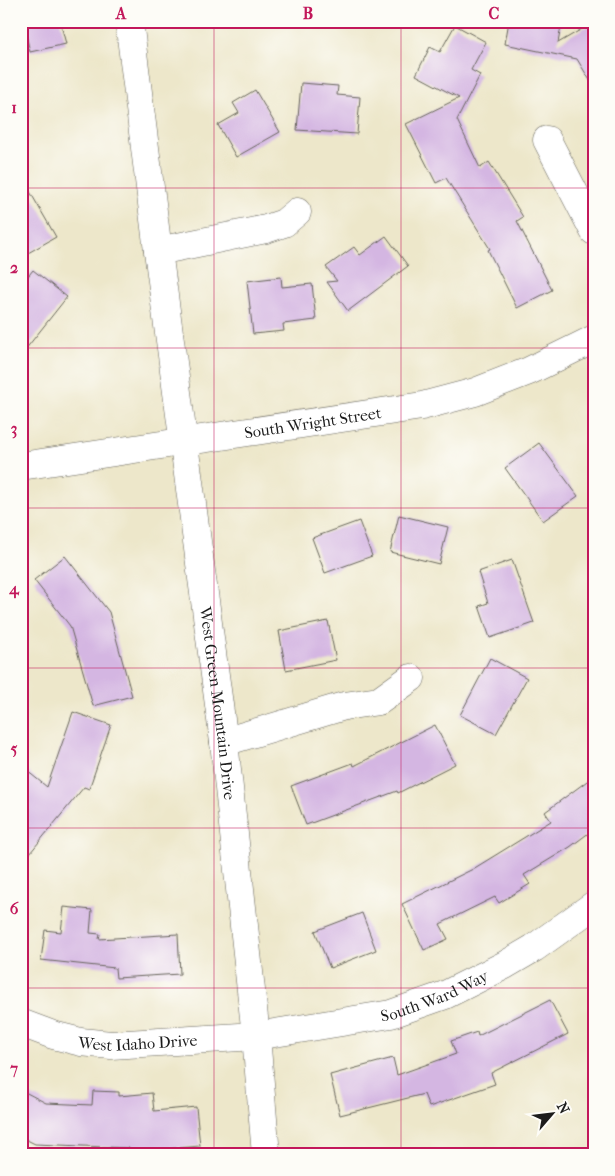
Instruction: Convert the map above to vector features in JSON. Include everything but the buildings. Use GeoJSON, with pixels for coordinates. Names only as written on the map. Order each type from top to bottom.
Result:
{"type":"FeatureCollection","features":[{"type":"Feature","properties":{"kind":"street","name":"West Green Mountain Drive"},"geometry":{"type":"LineString","coordinates":[[129,21],[224,742],[256,1036],[266,1155]]}},
{"type":"Feature","properties":{"kind":"street"},"geometry":{"type":"LineString","coordinates":[[547,140],[594,232]]}},
{"type":"Feature","properties":{"kind":"street"},"geometry":{"type":"LineString","coordinates":[[158,251],[266,229],[284,223],[297,212]]}},
{"type":"Feature","properties":{"kind":"street","name":"South Wright Street"},"geometry":{"type":"LineString","coordinates":[[21,466],[422,406],[475,392],[528,371],[594,339]]}},
{"type":"Feature","properties":{"kind":"street"},"geometry":{"type":"LineString","coordinates":[[224,742],[344,706],[379,701],[411,678]]}},
{"type":"Feature","properties":{"kind":"street","name":"South Ward Way"},"geometry":{"type":"LineString","coordinates":[[256,1036],[391,1014],[445,996],[534,948],[594,904]]}},
{"type":"Feature","properties":{"kind":"street","name":"West Idaho Drive"},"geometry":{"type":"LineString","coordinates":[[21,1023],[53,1035],[81,1042],[111,1046],[256,1036]]}}]}
